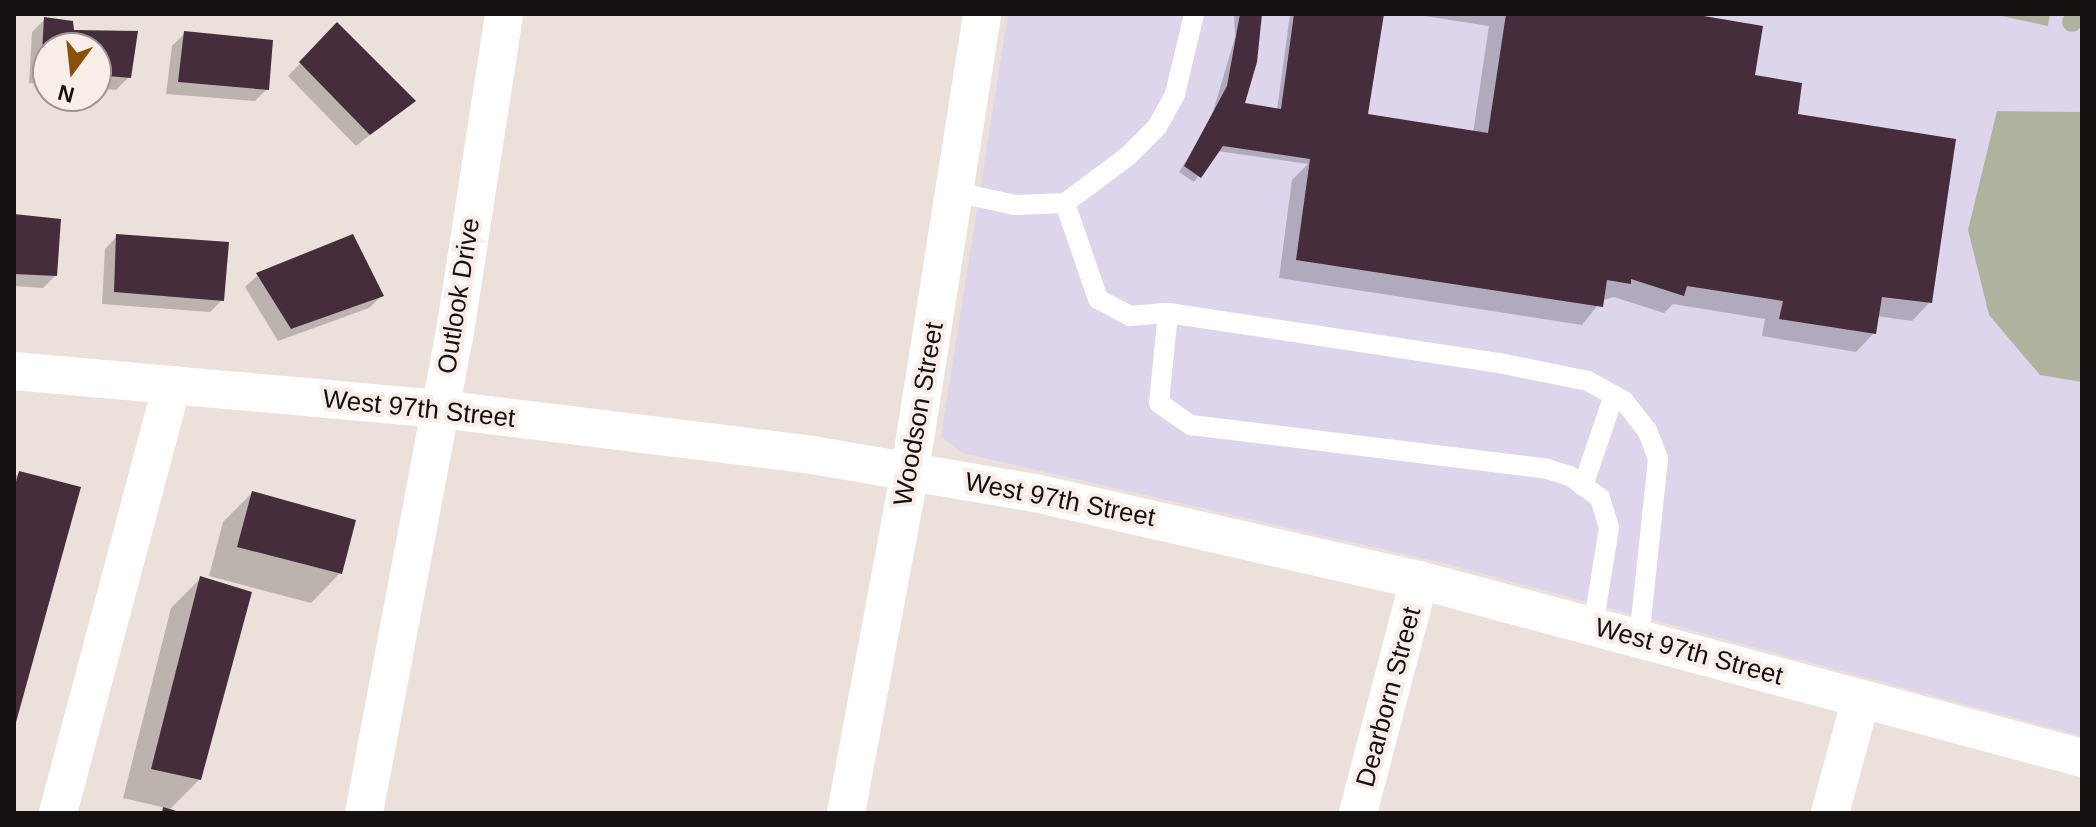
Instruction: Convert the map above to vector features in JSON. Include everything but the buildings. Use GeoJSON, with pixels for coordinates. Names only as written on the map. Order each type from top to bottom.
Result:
{"type":"FeatureCollection","features":[{"type":"Feature","properties":{"kind":"street","name":"Outlook Drive"},"geometry":{"type":"LineString","coordinates":[[364,813],[439,409],[504,14]]}},
{"type":"Feature","properties":{"kind":"street","name":"Woodson Street"},"geometry":{"type":"LineString","coordinates":[[846,813],[910,470],[982,14]]}},
{"type":"Feature","properties":{"kind":"street","name":"West 97th Street"},"geometry":{"type":"LineString","coordinates":[[14,371],[439,409],[910,470],[1051,496],[1419,580],[2082,758]]}},
{"type":"Feature","properties":{"kind":"street"},"geometry":{"type":"LineString","coordinates":[[58,813],[172,385]]}},
{"type":"Feature","properties":{"kind":"street","name":"Dearborn Street"},"geometry":{"type":"LineString","coordinates":[[1358,813],[1419,580]]}},
{"type":"Feature","properties":{"kind":"street"},"geometry":{"type":"LineString","coordinates":[[1830,813],[1861,699]]}},
{"type":"Feature","properties":{"kind":"lane"},"geometry":{"type":"LineString","coordinates":[[955,192],[1015,205],[1065,203],[1128,156],[1157,127],[1175,94],[1194,14]]}},
{"type":"Feature","properties":{"kind":"lane"},"geometry":{"type":"LineString","coordinates":[[1065,203],[1098,299],[1130,316],[1168,313],[1499,363],[1588,381],[1614,395],[1647,430],[1658,459],[1639,639]]}},
{"type":"Feature","properties":{"kind":"lane"},"geometry":{"type":"LineString","coordinates":[[1168,313],[1159,403],[1191,425],[1547,469],[1600,498],[1609,528],[1593,627]]}},
{"type":"Feature","properties":{"kind":"lane"},"geometry":{"type":"LineString","coordinates":[[1583,486],[1614,395]]}},
{"type":"Feature","properties":{"kind":"shaded area"},"geometry":{"type":"Polygon","coordinates":[[[1008,14],[2082,14],[2082,736],[1447,564],[962,453],[941,436],[1008,14]]]}},
{"type":"Feature","properties":{"kind":"green space"},"geometry":{"type":"Polygon","coordinates":[[[2072,12],[2079,15],[2082,22],[2079,29],[2072,32],[2065,29],[2062,22],[2065,15],[2072,12]]]}},
{"type":"Feature","properties":{"kind":"green space"},"geometry":{"type":"Polygon","coordinates":[[[1993,14],[2050,14],[2048,26],[1993,14]]]}},
{"type":"Feature","properties":{"kind":"green space"},"geometry":{"type":"Polygon","coordinates":[[[1997,111],[2082,112],[2082,382],[2040,375],[1989,315],[1968,230],[1997,111]]]}}]}
